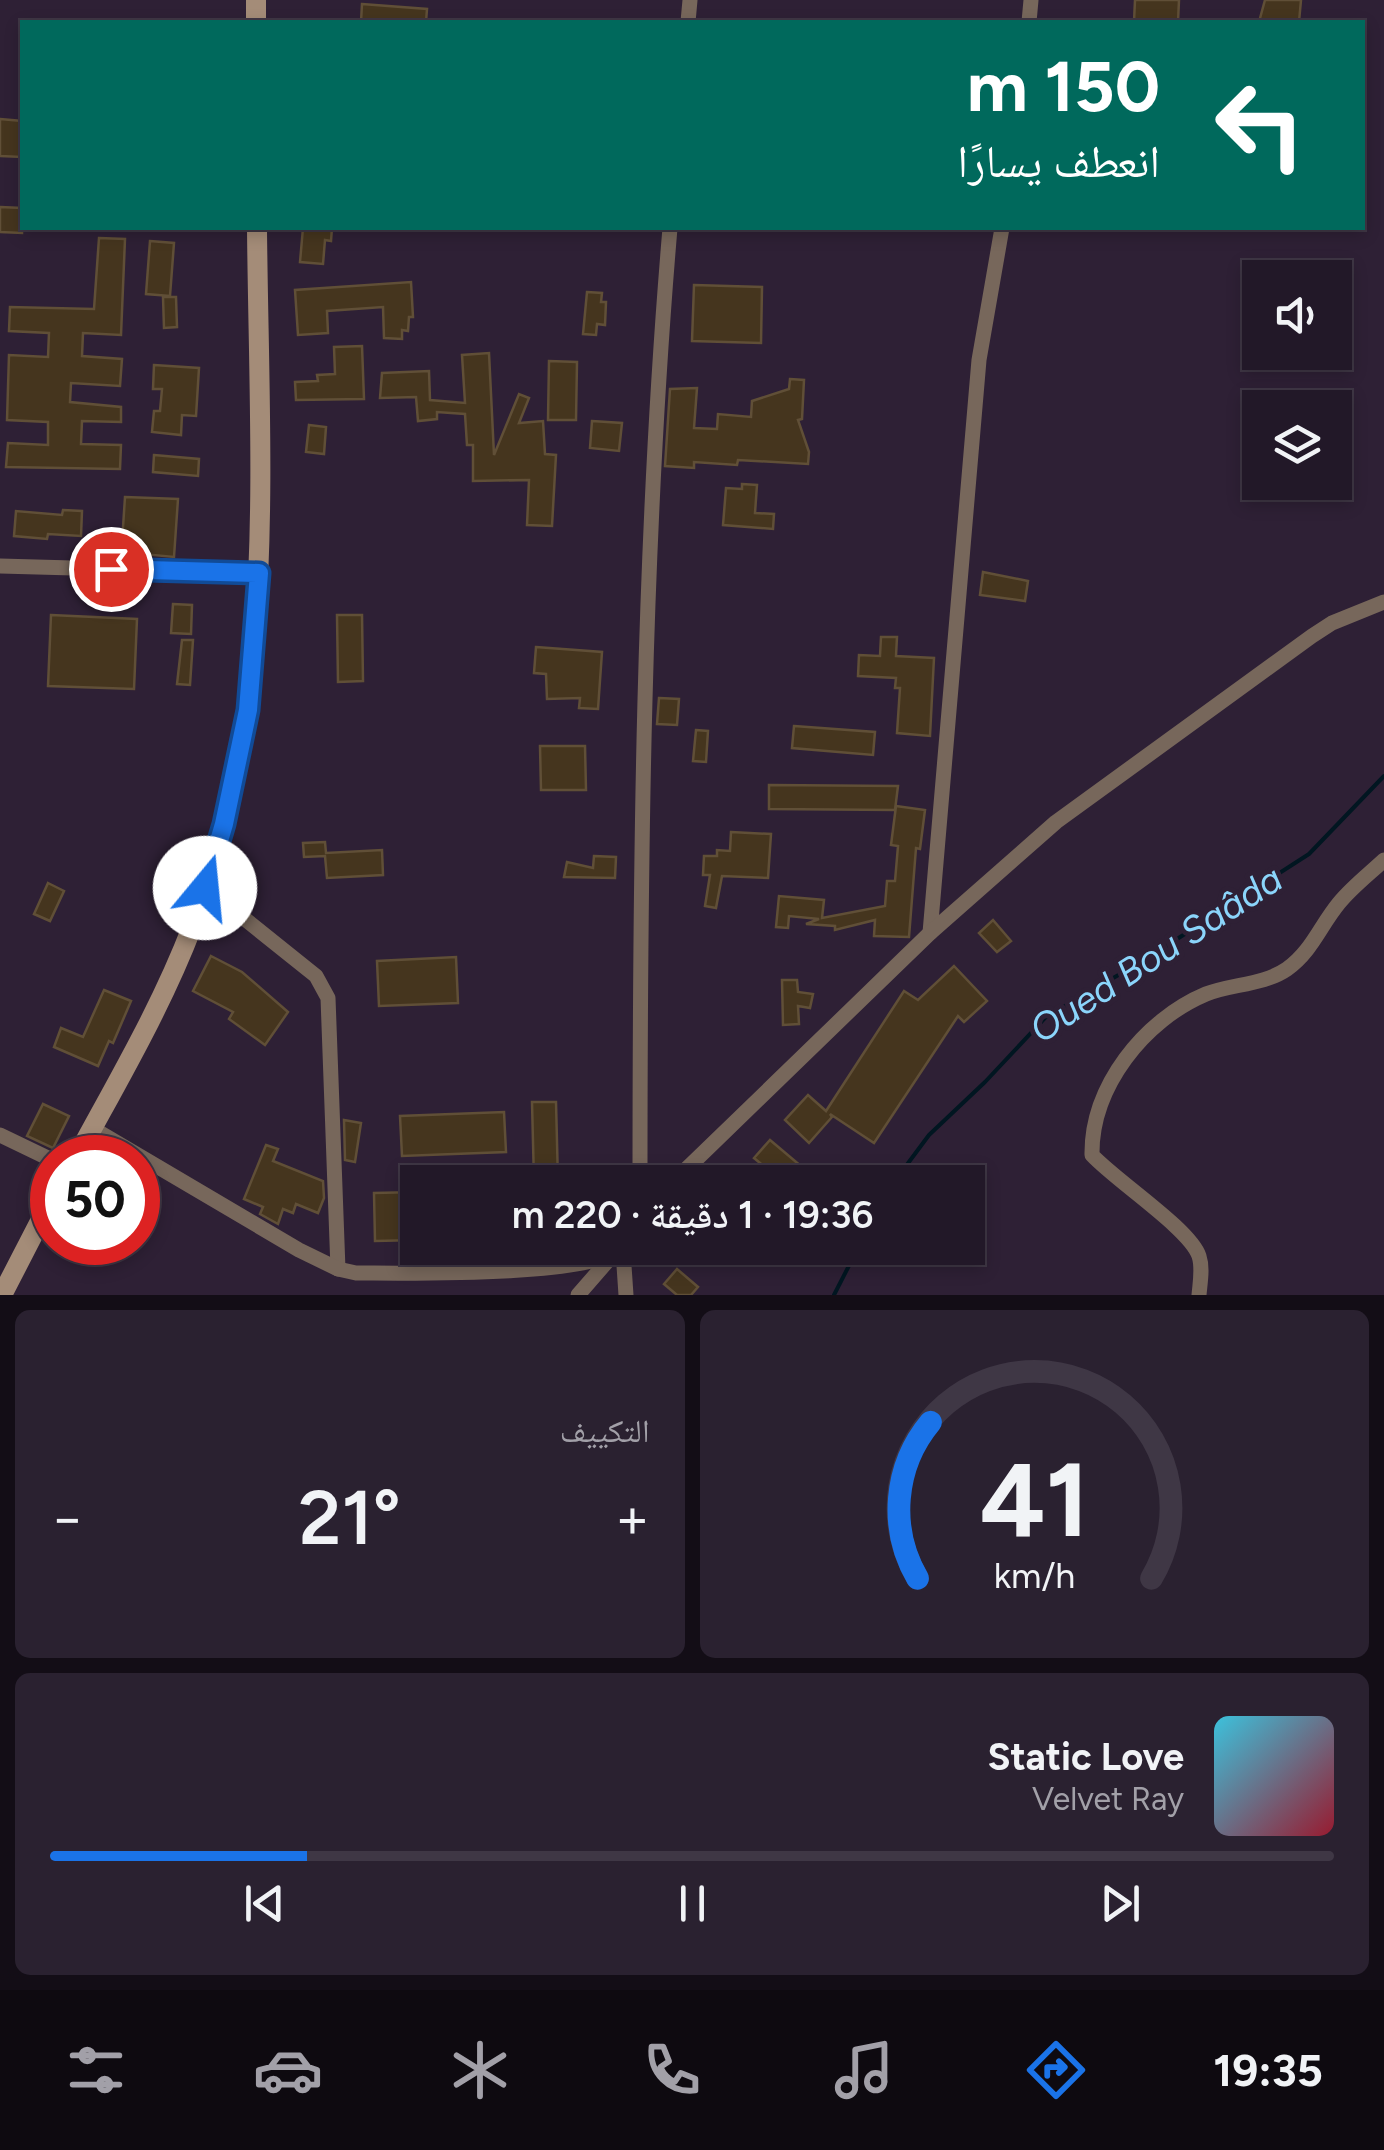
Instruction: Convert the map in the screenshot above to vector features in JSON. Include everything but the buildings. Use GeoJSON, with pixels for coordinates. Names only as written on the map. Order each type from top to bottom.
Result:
{"type":"FeatureCollection","features":[{"type":"Feature","properties":{"kind":"main road"},"geometry":{"type":"LineString","coordinates":[[88,1135],[147,1028],[193,926],[224,824],[248,710],[259,573],[258,230]]}},
{"type":"Feature","properties":{"kind":"main road"},"geometry":{"type":"LineString","coordinates":[[2,1295],[30,1241]]}},
{"type":"Feature","properties":{"kind":"street"},"geometry":{"type":"LineString","coordinates":[[640,1165],[646,634],[658,352],[670,230]]}},
{"type":"Feature","properties":{"kind":"street"},"geometry":{"type":"LineString","coordinates":[[930,934],[979,360],[1002,230]]}},
{"type":"Feature","properties":{"kind":"street"},"geometry":{"type":"LineString","coordinates":[[0,566],[259,573]]}},
{"type":"Feature","properties":{"kind":"street"},"geometry":{"type":"LineString","coordinates":[[691,1165],[930,934],[1056,822],[1312,636],[1332,623],[1384,602]]}},
{"type":"Feature","properties":{"kind":"street"},"geometry":{"type":"LineString","coordinates":[[1199,1295],[1200,1259],[1192,1242],[1110,1175],[1092,1155],[1097,1106],[1130,1051],[1178,1007],[1210,992],[1283,972],[1309,951],[1339,902],[1384,860]]}},
{"type":"Feature","properties":{"kind":"street"},"geometry":{"type":"LineString","coordinates":[[205,888],[316,976],[328,998],[338,1269]]}},
{"type":"Feature","properties":{"kind":"street"},"geometry":{"type":"LineString","coordinates":[[92,1128],[338,1269],[356,1273],[564,1265]]}},
{"type":"Feature","properties":{"kind":"street"},"geometry":{"type":"LineString","coordinates":[[0,1135],[30,1149]]}},
{"type":"Feature","properties":{"kind":"street"},"geometry":{"type":"LineString","coordinates":[[578,1295],[607,1265]]}},
{"type":"Feature","properties":{"kind":"street"},"geometry":{"type":"LineString","coordinates":[[622,1265],[626,1295]]}},
{"type":"Feature","properties":{"kind":"waterway","name":"Oued Bou Saâda"},"geometry":{"type":"LineString","coordinates":[[907,1165],[929,1135],[1046,1017],[1146,959],[1309,854],[1384,776]]}},
{"type":"Feature","properties":{"kind":"waterway","name":"Oued Bou Saâda"},"geometry":{"type":"LineString","coordinates":[[834,1295],[849,1265]]}},
{"type":"Feature","properties":{"kind":"route"},"geometry":{"type":"LineString","coordinates":[[111,569],[259,573],[248,710],[224,824],[205,888]]}}]}
